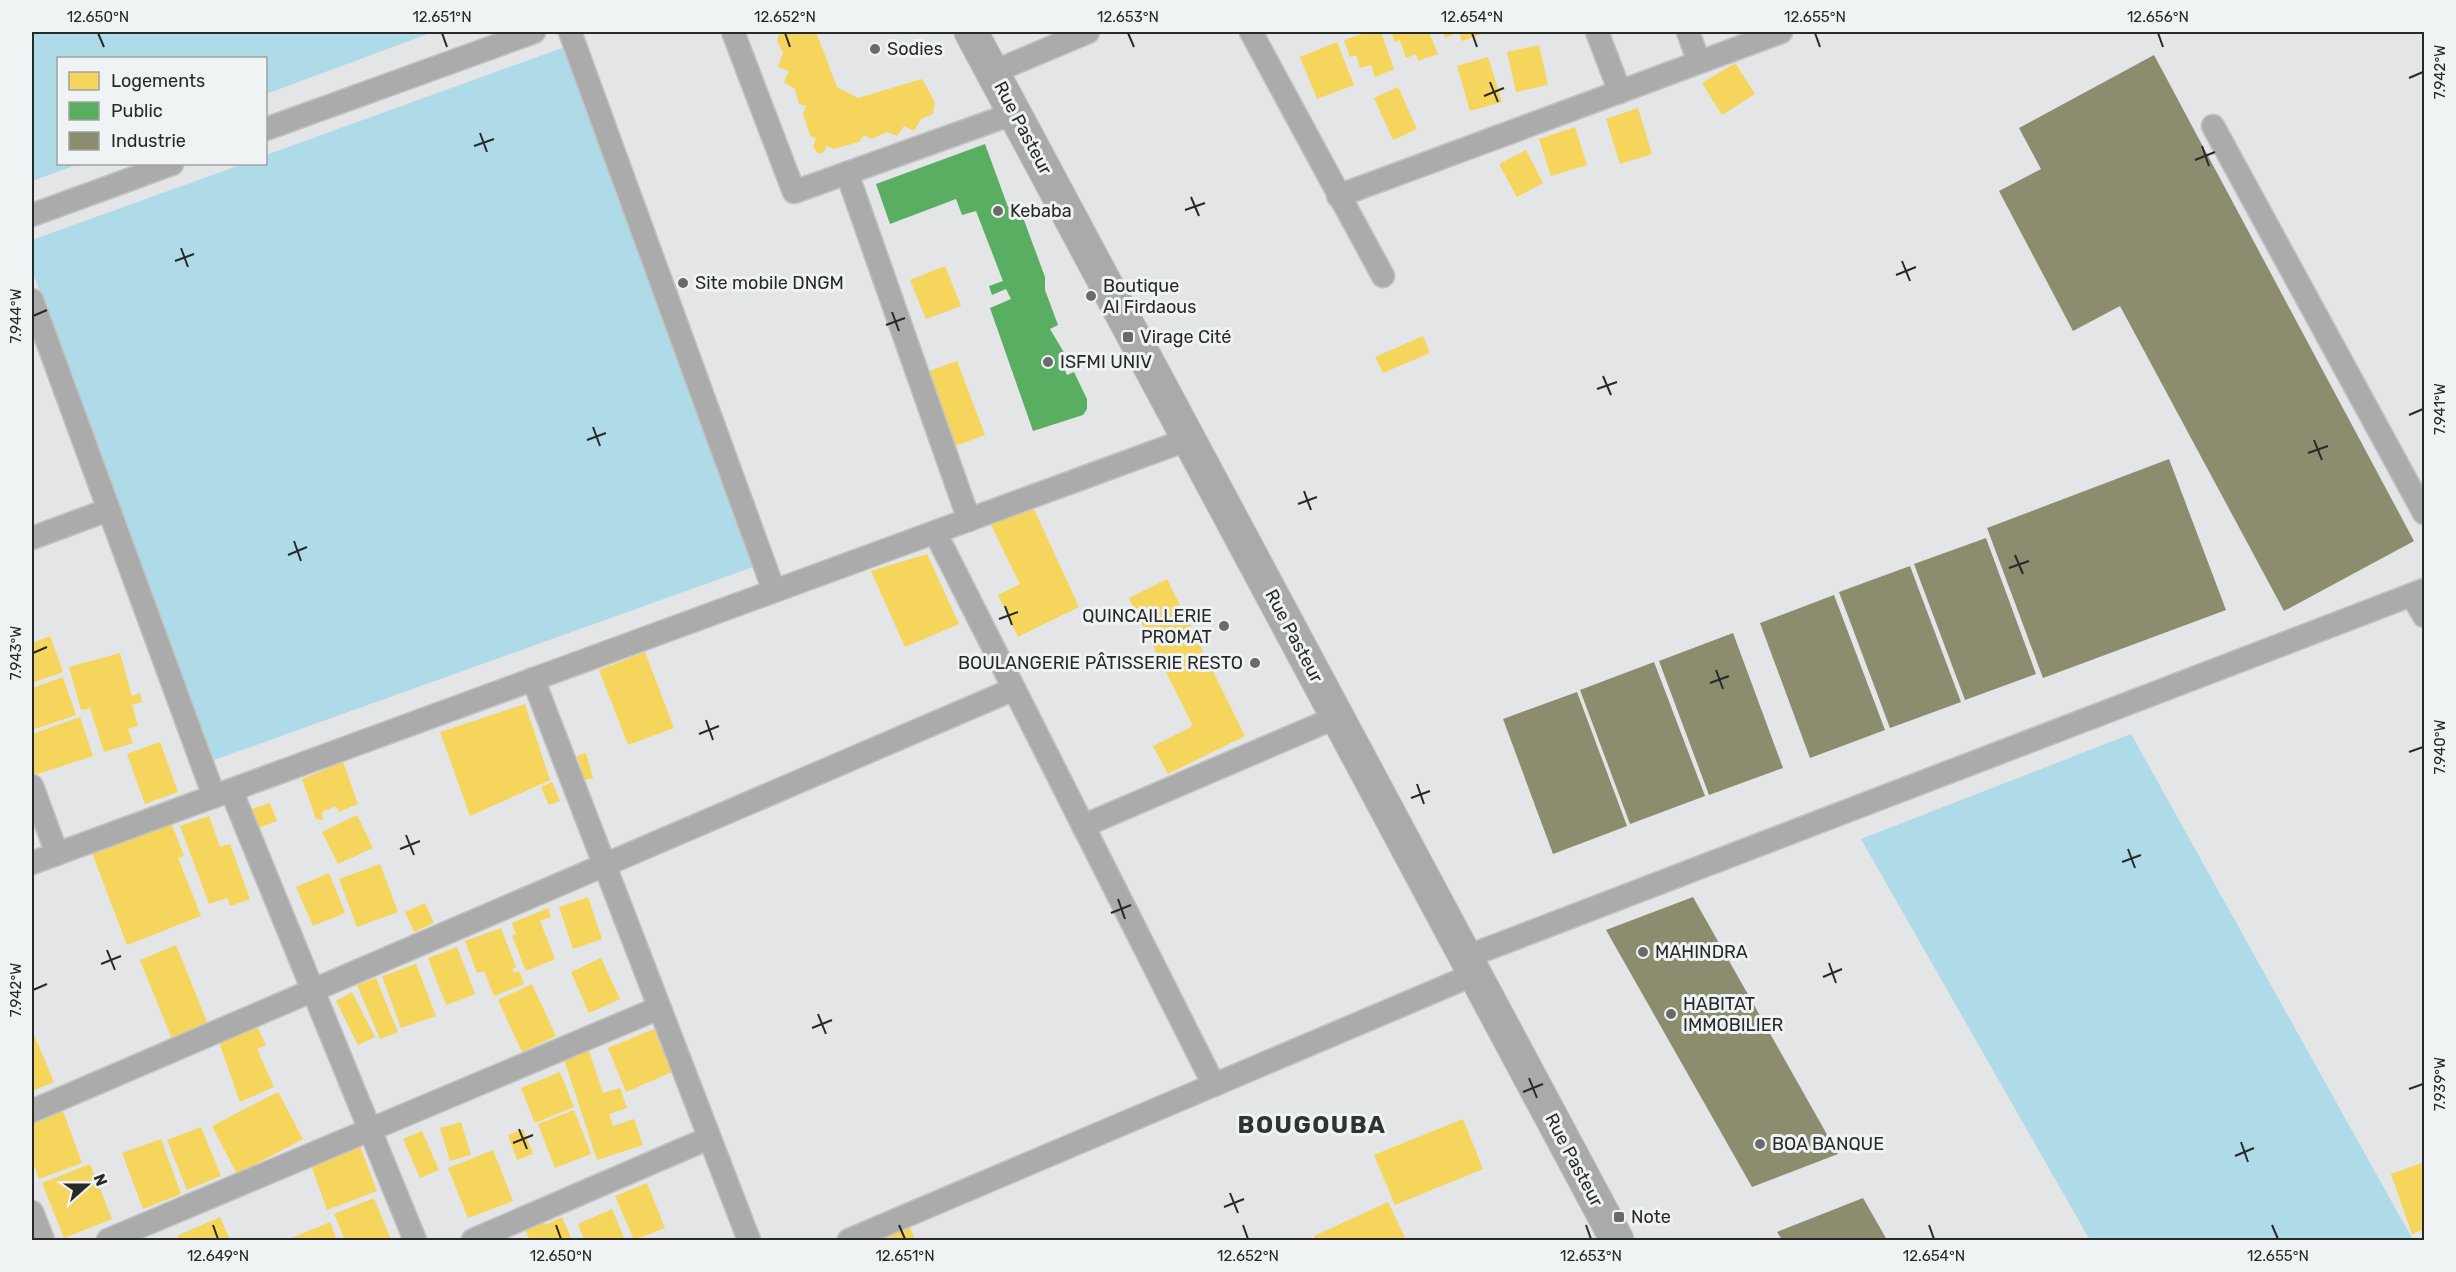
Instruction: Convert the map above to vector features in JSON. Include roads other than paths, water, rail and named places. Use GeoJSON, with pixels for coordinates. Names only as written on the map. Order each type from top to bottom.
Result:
{"type":"FeatureCollection","features":[{"type":"Feature","properties":{"kind":"main road","name":"Rue Pasteur"},"geometry":{"type":"LineString","coordinates":[[971,32],[1617,1240]]}},
{"type":"Feature","properties":{"kind":"street"},"geometry":{"type":"LineString","coordinates":[[267,129],[534,32]]}},
{"type":"Feature","properties":{"kind":"street"},"geometry":{"type":"LineString","coordinates":[[570,32],[774,591]]}},
{"type":"Feature","properties":{"kind":"street"},"geometry":{"type":"LineString","coordinates":[[733,32],[794,192],[1015,113]]}},
{"type":"Feature","properties":{"kind":"street"},"geometry":{"type":"LineString","coordinates":[[993,72],[1088,32]]}},
{"type":"Feature","properties":{"kind":"street"},"geometry":{"type":"LineString","coordinates":[[1597,32],[1620,92]]}},
{"type":"Feature","properties":{"kind":"street"},"geometry":{"type":"LineString","coordinates":[[1688,32],[1699,62]]}},
{"type":"Feature","properties":{"kind":"street"},"geometry":{"type":"LineString","coordinates":[[1338,196],[1781,32]]}},
{"type":"Feature","properties":{"kind":"street"},"geometry":{"type":"LineString","coordinates":[[1259,34],[1338,196],[1383,276]]}},
{"type":"Feature","properties":{"kind":"street"},"geometry":{"type":"LineString","coordinates":[[2213,126],[2424,513]]}},
{"type":"Feature","properties":{"kind":"street"},"geometry":{"type":"LineString","coordinates":[[32,215],[169,165]]}},
{"type":"Feature","properties":{"kind":"street"},"geometry":{"type":"LineString","coordinates":[[847,173],[969,520]]}},
{"type":"Feature","properties":{"kind":"street"},"geometry":{"type":"LineString","coordinates":[[32,300],[108,510],[222,793],[312,990],[415,1240]]}},
{"type":"Feature","properties":{"kind":"street"},"geometry":{"type":"LineString","coordinates":[[32,863],[1189,439]]}},
{"type":"Feature","properties":{"kind":"street"},"geometry":{"type":"LineString","coordinates":[[32,538],[108,510]]}},
{"type":"Feature","properties":{"kind":"street"},"geometry":{"type":"LineString","coordinates":[[935,532],[1214,1085]]}},
{"type":"Feature","properties":{"kind":"street"},"geometry":{"type":"LineString","coordinates":[[849,1240],[1214,1085],[1470,965],[2418,593],[2424,616]]}},
{"type":"Feature","properties":{"kind":"street"},"geometry":{"type":"LineString","coordinates":[[533,680],[749,1240]]}},
{"type":"Feature","properties":{"kind":"street"},"geometry":{"type":"LineString","coordinates":[[32,1111],[1014,689]]}},
{"type":"Feature","properties":{"kind":"street"},"geometry":{"type":"LineString","coordinates":[[1083,826],[1337,717]]}},
{"type":"Feature","properties":{"kind":"street"},"geometry":{"type":"LineString","coordinates":[[32,786],[57,854]]}},
{"type":"Feature","properties":{"kind":"street"},"geometry":{"type":"LineString","coordinates":[[108,1240],[659,1008]]}},
{"type":"Feature","properties":{"kind":"street"},"geometry":{"type":"LineString","coordinates":[[473,1240],[710,1138]]}},
{"type":"Feature","properties":{"kind":"street"},"geometry":{"type":"LineString","coordinates":[[32,1212],[43,1240]]}},
{"type":"Feature","properties":{"kind":"place","name":"Sodies"},"geometry":{"type":"Point","coordinates":[875,49]}},
{"type":"Feature","properties":{"kind":"place","name":"Kebaba"},"geometry":{"type":"Point","coordinates":[998,211]}},
{"type":"Feature","properties":{"kind":"place","name":"Site mobile DNGM"},"geometry":{"type":"Point","coordinates":[683,283]}},
{"type":"Feature","properties":{"kind":"place","name":"Boutique Al Firdaous"},"geometry":{"type":"Point","coordinates":[1091,296]}},
{"type":"Feature","properties":{"kind":"place","name":"Virage Cité"},"geometry":{"type":"Point","coordinates":[1128,337]}},
{"type":"Feature","properties":{"kind":"place","name":"ISFMI UNIV"},"geometry":{"type":"Point","coordinates":[1048,362]}},
{"type":"Feature","properties":{"kind":"place","name":"QUINCAILLERIE PROMAT"},"geometry":{"type":"Point","coordinates":[1224,626]}},
{"type":"Feature","properties":{"kind":"place","name":"BOULANGERIE PÂTISSERIE RESTO"},"geometry":{"type":"Point","coordinates":[1255,663]}},
{"type":"Feature","properties":{"kind":"place","name":"MAHINDRA"},"geometry":{"type":"Point","coordinates":[1643,952]}},
{"type":"Feature","properties":{"kind":"place","name":"HABITAT IMMOBILIER"},"geometry":{"type":"Point","coordinates":[1671,1014]}},
{"type":"Feature","properties":{"kind":"place","name":"BOA BANQUE"},"geometry":{"type":"Point","coordinates":[1760,1144]}},
{"type":"Feature","properties":{"kind":"place","name":"Note"},"geometry":{"type":"Point","coordinates":[1619,1217]}},
{"type":"Feature","properties":{"kind":"district","name":"BOUGOUBA"},"geometry":{"type":"Point","coordinates":[1312,1125]}}]}
